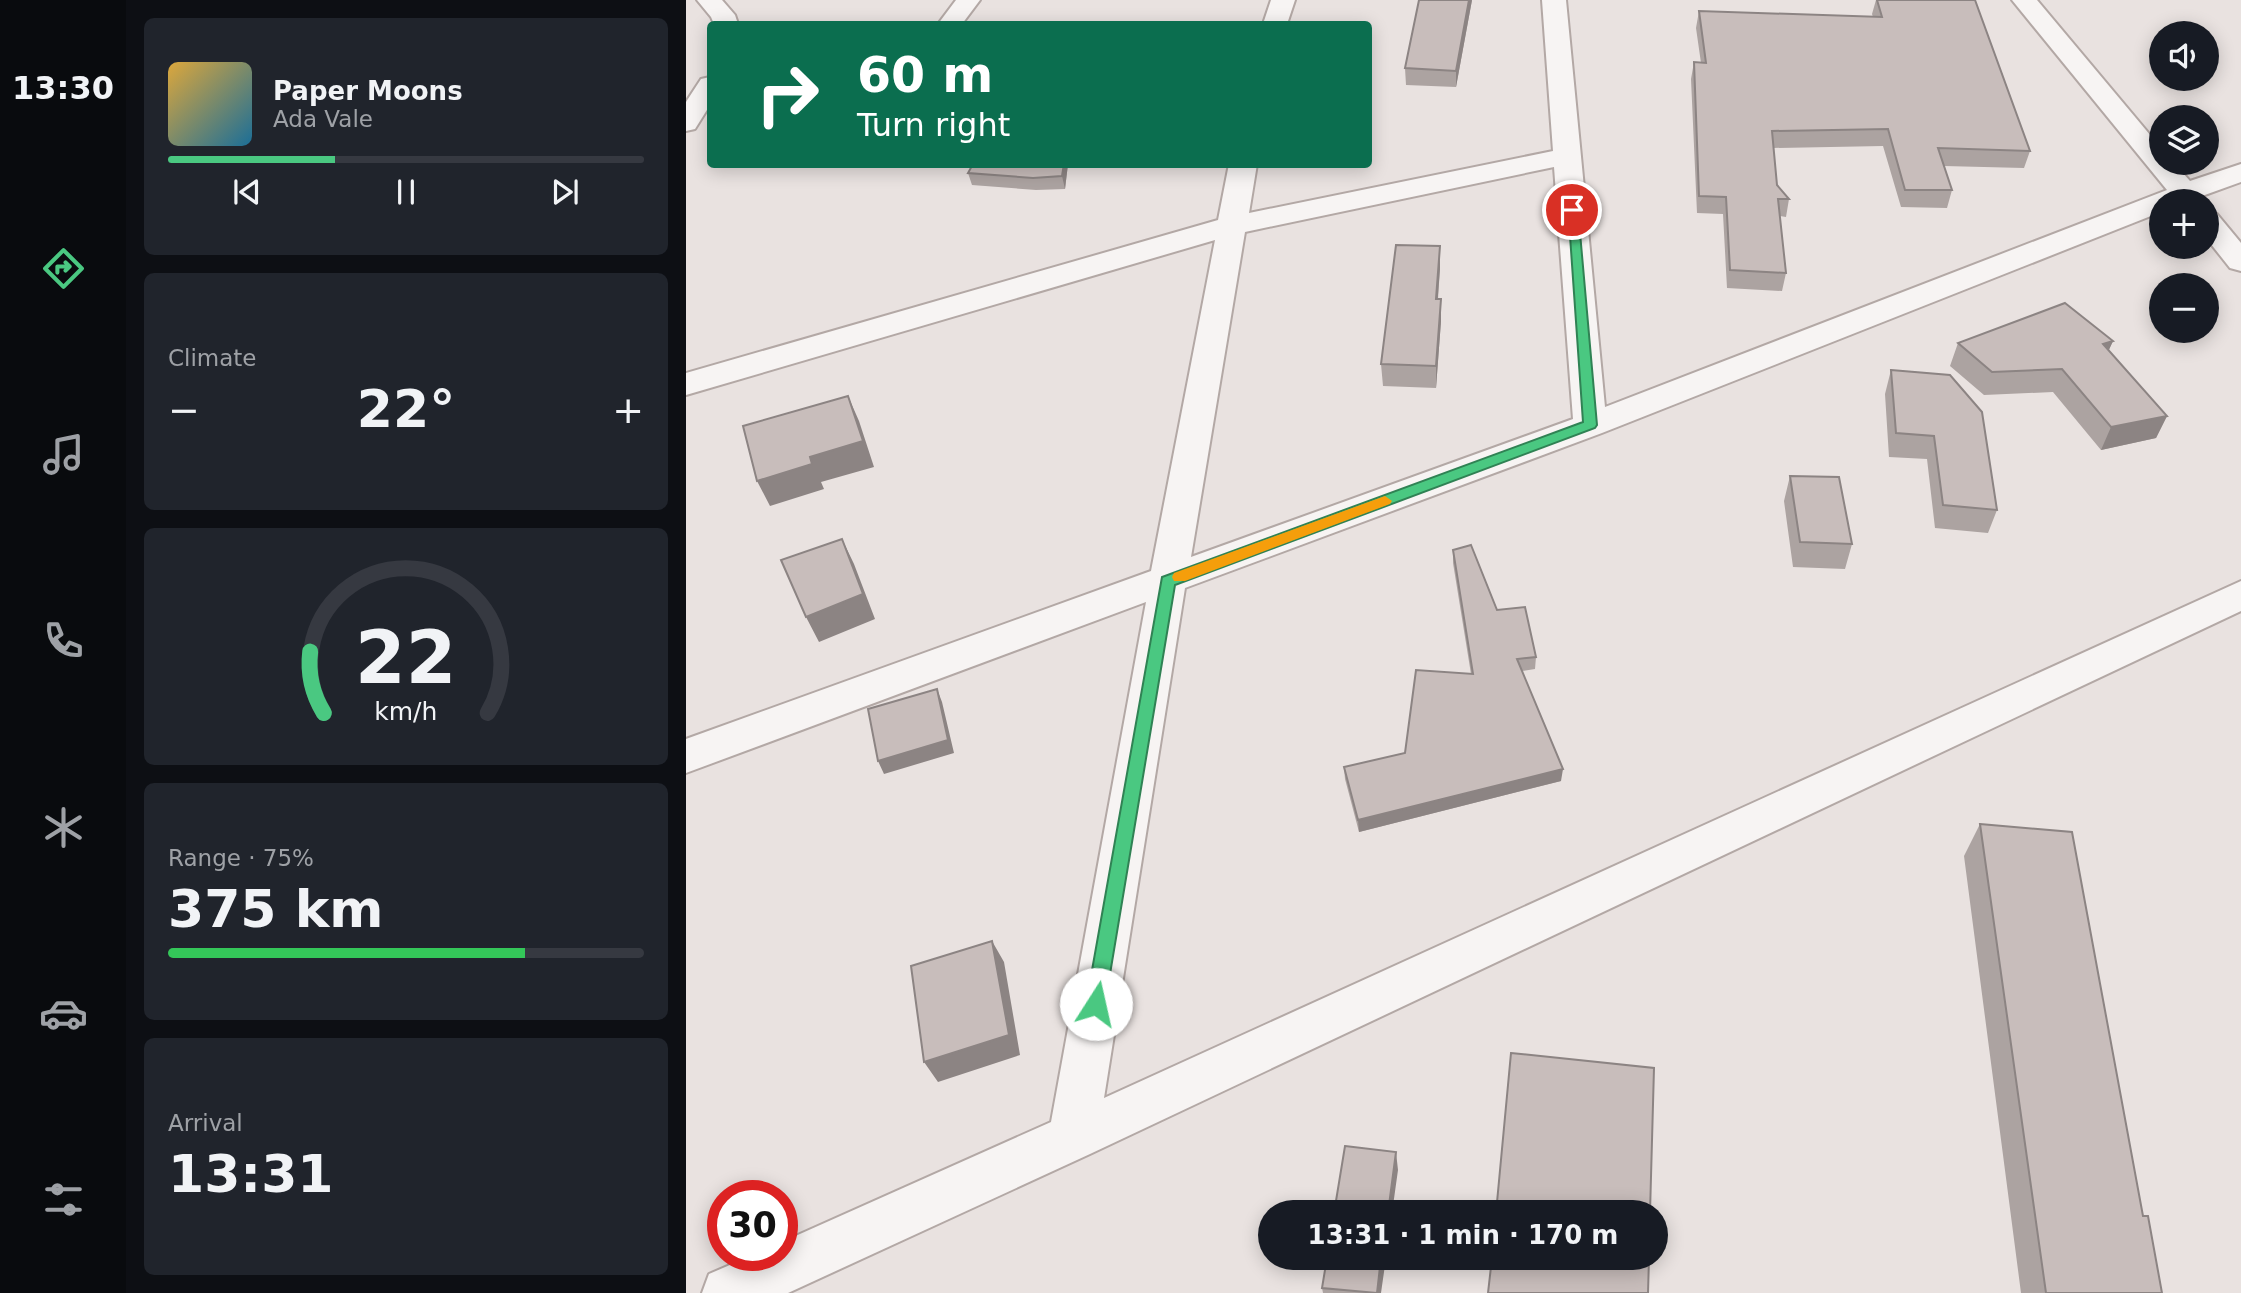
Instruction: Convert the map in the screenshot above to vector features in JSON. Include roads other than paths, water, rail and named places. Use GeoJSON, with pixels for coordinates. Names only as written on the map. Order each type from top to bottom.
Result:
{"type":"FeatureCollection","features":[{"type":"Feature","properties":{"kind":"street"},"geometry":{"type":"LineString","coordinates":[[686,5],[692,0]]}},
{"type":"Feature","properties":{"kind":"street"},"geometry":{"type":"LineString","coordinates":[[709,0],[725,21]]}},
{"type":"Feature","properties":{"kind":"street"},"geometry":{"type":"LineString","coordinates":[[952,21],[968,0]]}},
{"type":"Feature","properties":{"kind":"street"},"geometry":{"type":"LineString","coordinates":[[1276,21],[1283,0]]}},
{"type":"Feature","properties":{"kind":"street"},"geometry":{"type":"LineString","coordinates":[[1554,0],[1590,425]]}},
{"type":"Feature","properties":{"kind":"street"},"geometry":{"type":"LineString","coordinates":[[2024,0],[2167,189]]}},
{"type":"Feature","properties":{"kind":"street"},"geometry":{"type":"LineString","coordinates":[[686,123],[707,90]]}},
{"type":"Feature","properties":{"kind":"street"},"geometry":{"type":"LineString","coordinates":[[686,384],[1230,226],[1567,156]]}},
{"type":"Feature","properties":{"kind":"street"},"geometry":{"type":"LineString","coordinates":[[1073,1137],[1242,168]]}},
{"type":"Feature","properties":{"kind":"street"},"geometry":{"type":"LineString","coordinates":[[2199,189],[2241,172]]}},
{"type":"Feature","properties":{"kind":"street"},"geometry":{"type":"LineString","coordinates":[[686,757],[1590,425],[2149,209]]}},
{"type":"Feature","properties":{"kind":"street"},"geometry":{"type":"LineString","coordinates":[[2219,235],[2241,262]]}},
{"type":"Feature","properties":{"kind":"street"},"geometry":{"type":"LineString","coordinates":[[728,1293],[773,1281],[1073,1137],[2241,595]]}}]}
